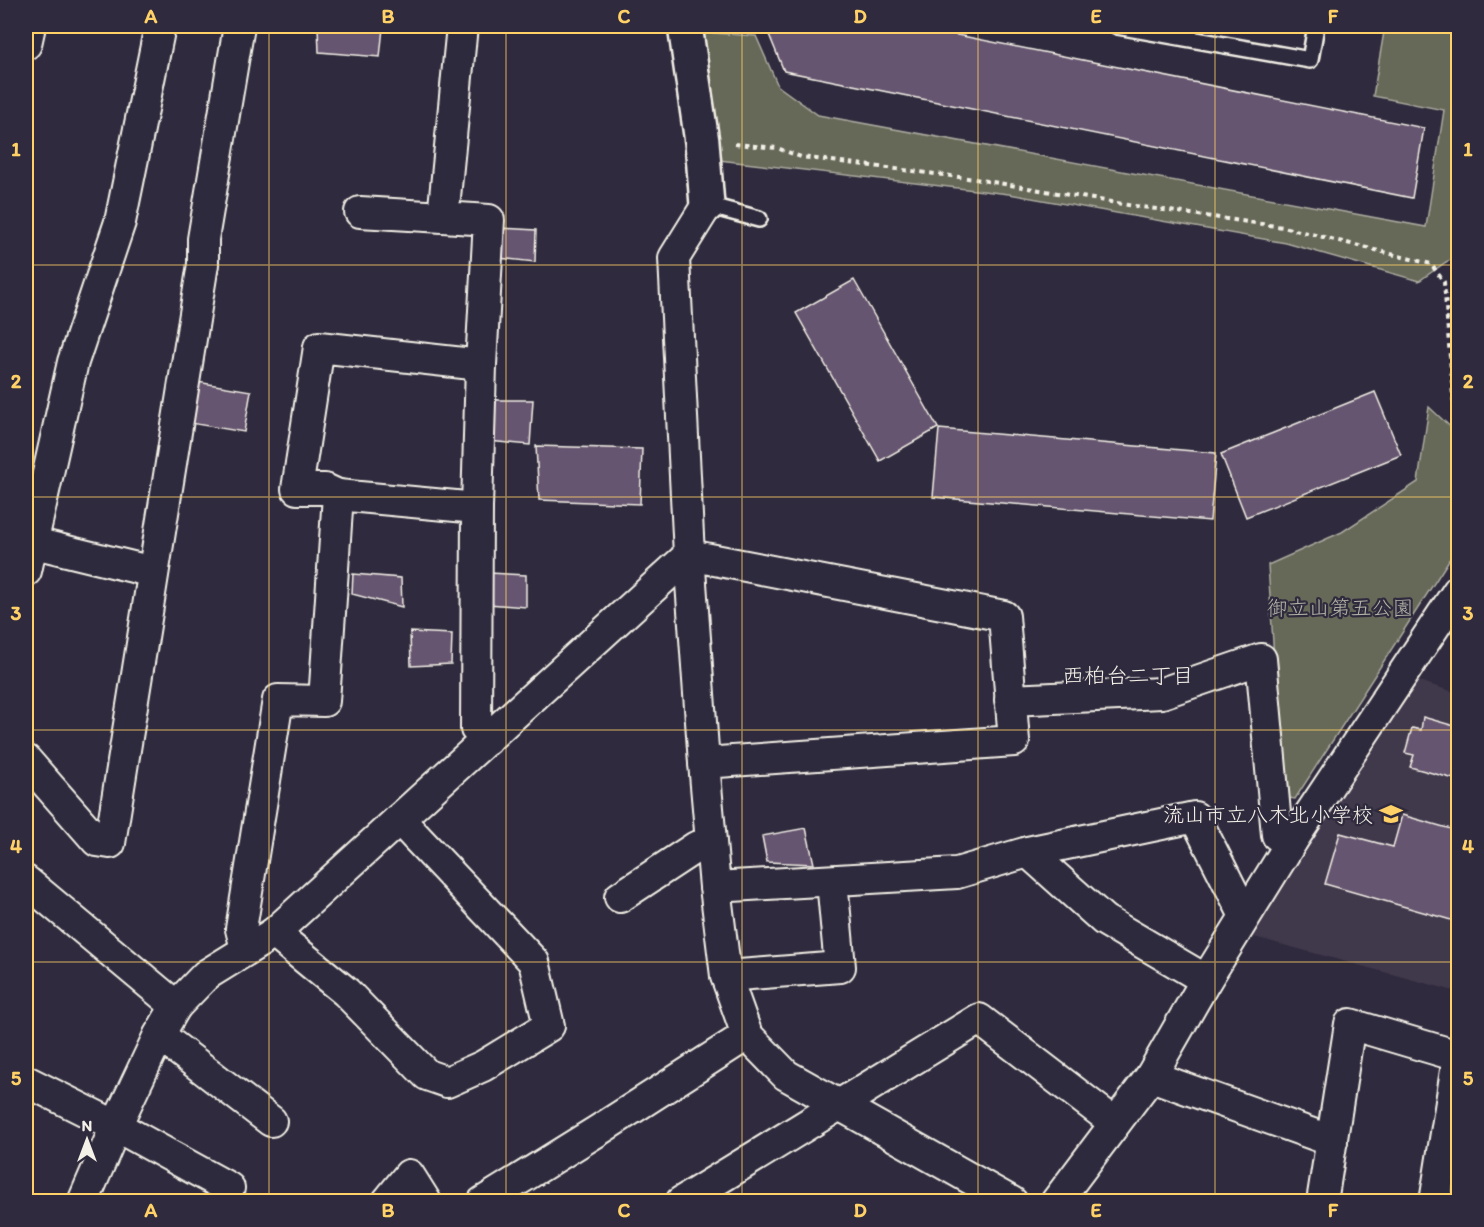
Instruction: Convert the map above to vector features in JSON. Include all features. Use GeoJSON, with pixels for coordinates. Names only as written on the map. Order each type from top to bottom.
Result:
{"type":"FeatureCollection","features":[{"type":"Feature","properties":{"kind":"street"},"geometry":{"type":"LineString","coordinates":[[26,44],[30,26]]}},
{"type":"Feature","properties":{"kind":"street"},"geometry":{"type":"LineString","coordinates":[[26,571],[28,541],[73,362],[120,222],[160,26]]}},
{"type":"Feature","properties":{"kind":"street"},"geometry":{"type":"LineString","coordinates":[[26,760],[97,841],[110,843],[203,264],[203,239],[239,26]]}},
{"type":"Feature","properties":{"kind":"street"},"geometry":{"type":"LineString","coordinates":[[443,217],[462,26]]}},
{"type":"Feature","properties":{"kind":"street"},"geometry":{"type":"LineString","coordinates":[[685,26],[702,142],[707,205],[674,258],[689,555],[704,763],[726,976],[747,1035],[786,1075],[1012,1202]]}},
{"type":"Feature","properties":{"kind":"street"},"geometry":{"type":"LineString","coordinates":[[360,212],[489,220],[481,365],[477,508],[476,729],[487,740]]}},
{"type":"Feature","properties":{"kind":"street"},"geometry":{"type":"LineString","coordinates":[[477,508],[338,495],[325,489],[297,489],[319,347],[481,365]]}},
{"type":"Feature","properties":{"kind":"street"},"geometry":{"type":"LineString","coordinates":[[246,949],[241,929],[278,699],[324,700],[338,495]]}},
{"type":"Feature","properties":{"kind":"street"},"geometry":{"type":"LineString","coordinates":[[28,541],[153,572]]}},
{"type":"Feature","properties":{"kind":"street"},"geometry":{"type":"LineString","coordinates":[[689,555],[1004,616],[1014,741],[704,763]]}},
{"type":"Feature","properties":{"kind":"street"},"geometry":{"type":"LineString","coordinates":[[83,1202],[159,1035],[176,1006],[206,975],[274,933],[689,555]]}},
{"type":"Feature","properties":{"kind":"street"},"geometry":{"type":"LineString","coordinates":[[1056,1202],[1151,1076],[1206,980],[1292,841],[1458,591]]}},
{"type":"Feature","properties":{"kind":"street"},"geometry":{"type":"LineString","coordinates":[[1010,700],[1162,693],[1261,659],[1277,835],[1292,841]]}},
{"type":"Feature","properties":{"kind":"street"},"geometry":{"type":"LineString","coordinates":[[715,887],[957,873],[1028,852],[1195,817],[1245,916]]}},
{"type":"Feature","properties":{"kind":"street"},"geometry":{"type":"LineString","coordinates":[[274,933],[346,992],[427,1075],[447,1082],[483,1066],[549,1026],[534,962],[399,819]]}},
{"type":"Feature","properties":{"kind":"street"},"geometry":{"type":"LineString","coordinates":[[620,897],[696,847],[711,843]]}},
{"type":"Feature","properties":{"kind":"street"},"geometry":{"type":"LineString","coordinates":[[1028,852],[1104,920],[1206,980]]}},
{"type":"Feature","properties":{"kind":"street"},"geometry":{"type":"LineString","coordinates":[[26,881],[176,1006]]}},
{"type":"Feature","properties":{"kind":"street"},"geometry":{"type":"LineString","coordinates":[[726,976],[840,967],[832,881]]}},
{"type":"Feature","properties":{"kind":"street"},"geometry":{"type":"LineString","coordinates":[[681,1202],[979,1019],[1115,1123]]}},
{"type":"Feature","properties":{"kind":"street"},"geometry":{"type":"LineString","coordinates":[[1322,1202],[1350,1024],[1458,1057],[1435,1202]]}},
{"type":"Feature","properties":{"kind":"street"},"geometry":{"type":"LineString","coordinates":[[159,1035],[271,1120]]}},
{"type":"Feature","properties":{"kind":"street"},"geometry":{"type":"LineString","coordinates":[[483,1202],[747,1035]]}},
{"type":"Feature","properties":{"kind":"street"},"geometry":{"type":"LineString","coordinates":[[1151,1076],[1332,1141]]}},
{"type":"Feature","properties":{"kind":"street"},"geometry":{"type":"LineString","coordinates":[[26,1081],[116,1126],[229,1188]]}},
{"type":"Feature","properties":{"kind":"street"},"geometry":{"type":"LineString","coordinates":[[387,1202],[409,1175],[426,1202]]}},
{"type":"Feature","properties":{"kind":"lane"},"geometry":{"type":"LineString","coordinates":[[1117,26],[1310,60],[1316,26]]}},
{"type":"Feature","properties":{"kind":"lane"},"geometry":{"type":"LineString","coordinates":[[707,205],[759,219]]}},
{"type":"Feature","properties":{"kind":"path"},"geometry":{"type":"LineString","coordinates":[[702,142],[777,148],[801,157],[975,179],[1128,205],[1283,227],[1431,264],[1444,282],[1454,408],[1458,413]]}},
{"type":"Feature","properties":{"kind":"shaded area","name":"流山市立八木北小学校"},"geometry":{"type":"Polygon","coordinates":[[[1412,679],[1458,693],[1458,992],[1246,935],[1412,679]]]}},
{"type":"Feature","properties":{"kind":"green space"},"geometry":{"type":"Polygon","coordinates":[[[1385,26],[1458,26],[1458,257],[1446,262],[1419,281],[1286,243],[1009,194],[719,160],[699,32],[756,36],[778,86],[818,115],[1426,227],[1444,110],[1373,96],[1385,26]]]}},
{"type":"Feature","properties":{"kind":"green space","name":"御立山第五公園"},"geometry":{"type":"Polygon","coordinates":[[[1429,407],[1458,434],[1458,546],[1295,799],[1283,797],[1268,565],[1342,532],[1418,482],[1429,407]]]}},
{"type":"Feature","properties":{"kind":"building"},"geometry":{"type":"Polygon","coordinates":[[[318,26],[383,28],[380,57],[319,52],[318,26]]]}},
{"type":"Feature","properties":{"kind":"building"},"geometry":{"type":"Polygon","coordinates":[[[769,26],[912,26],[1424,128],[1412,198],[784,71],[768,32],[769,26]]]}},
{"type":"Feature","properties":{"kind":"building"},"geometry":{"type":"Polygon","coordinates":[[[500,228],[536,230],[535,262],[499,258],[500,228]]]}},
{"type":"Feature","properties":{"kind":"building"},"geometry":{"type":"Polygon","coordinates":[[[854,280],[938,428],[880,461],[796,313],[854,280]]]}},
{"type":"Feature","properties":{"kind":"building"},"geometry":{"type":"Polygon","coordinates":[[[197,382],[251,391],[244,432],[190,423],[197,382]]]}},
{"type":"Feature","properties":{"kind":"building"},"geometry":{"type":"Polygon","coordinates":[[[1375,392],[1401,455],[1246,517],[1221,454],[1375,392]]]}},
{"type":"Feature","properties":{"kind":"building"},"geometry":{"type":"Polygon","coordinates":[[[489,400],[533,400],[530,445],[488,441],[489,400]]]}},
{"type":"Feature","properties":{"kind":"building"},"geometry":{"type":"Polygon","coordinates":[[[939,429],[1216,453],[1210,521],[933,497],[939,429]]]}},
{"type":"Feature","properties":{"kind":"building"},"geometry":{"type":"Polygon","coordinates":[[[536,446],[642,449],[640,504],[539,500],[536,446]]]}},
{"type":"Feature","properties":{"kind":"building"},"geometry":{"type":"Polygon","coordinates":[[[489,573],[526,575],[526,607],[488,604],[489,573]]]}},
{"type":"Feature","properties":{"kind":"building"},"geometry":{"type":"Polygon","coordinates":[[[353,574],[401,578],[402,607],[352,594],[353,574]]]}},
{"type":"Feature","properties":{"kind":"building"},"geometry":{"type":"Polygon","coordinates":[[[410,632],[452,634],[451,664],[411,666],[410,632]]]}},
{"type":"Feature","properties":{"kind":"building"},"geometry":{"type":"Polygon","coordinates":[[[1423,717],[1458,727],[1458,780],[1410,767],[1414,755],[1405,753],[1412,728],[1421,730],[1423,717]]]}},
{"type":"Feature","properties":{"kind":"building"},"geometry":{"type":"Polygon","coordinates":[[[1402,815],[1458,831],[1458,922],[1325,884],[1340,833],[1393,847],[1402,815]]]}},
{"type":"Feature","properties":{"kind":"building"},"geometry":{"type":"Polygon","coordinates":[[[806,828],[814,864],[767,862],[762,836],[806,828]]]}},
{"type":"Feature","properties":{"kind":"place","name":"流山市立八木北小学校"},"geometry":{"type":"Point","coordinates":[1391,814]}},
{"type":"Feature","properties":{"kind":"district","name":"西柏台二丁目"},"geometry":{"type":"Point","coordinates":[1128,675]}}]}
